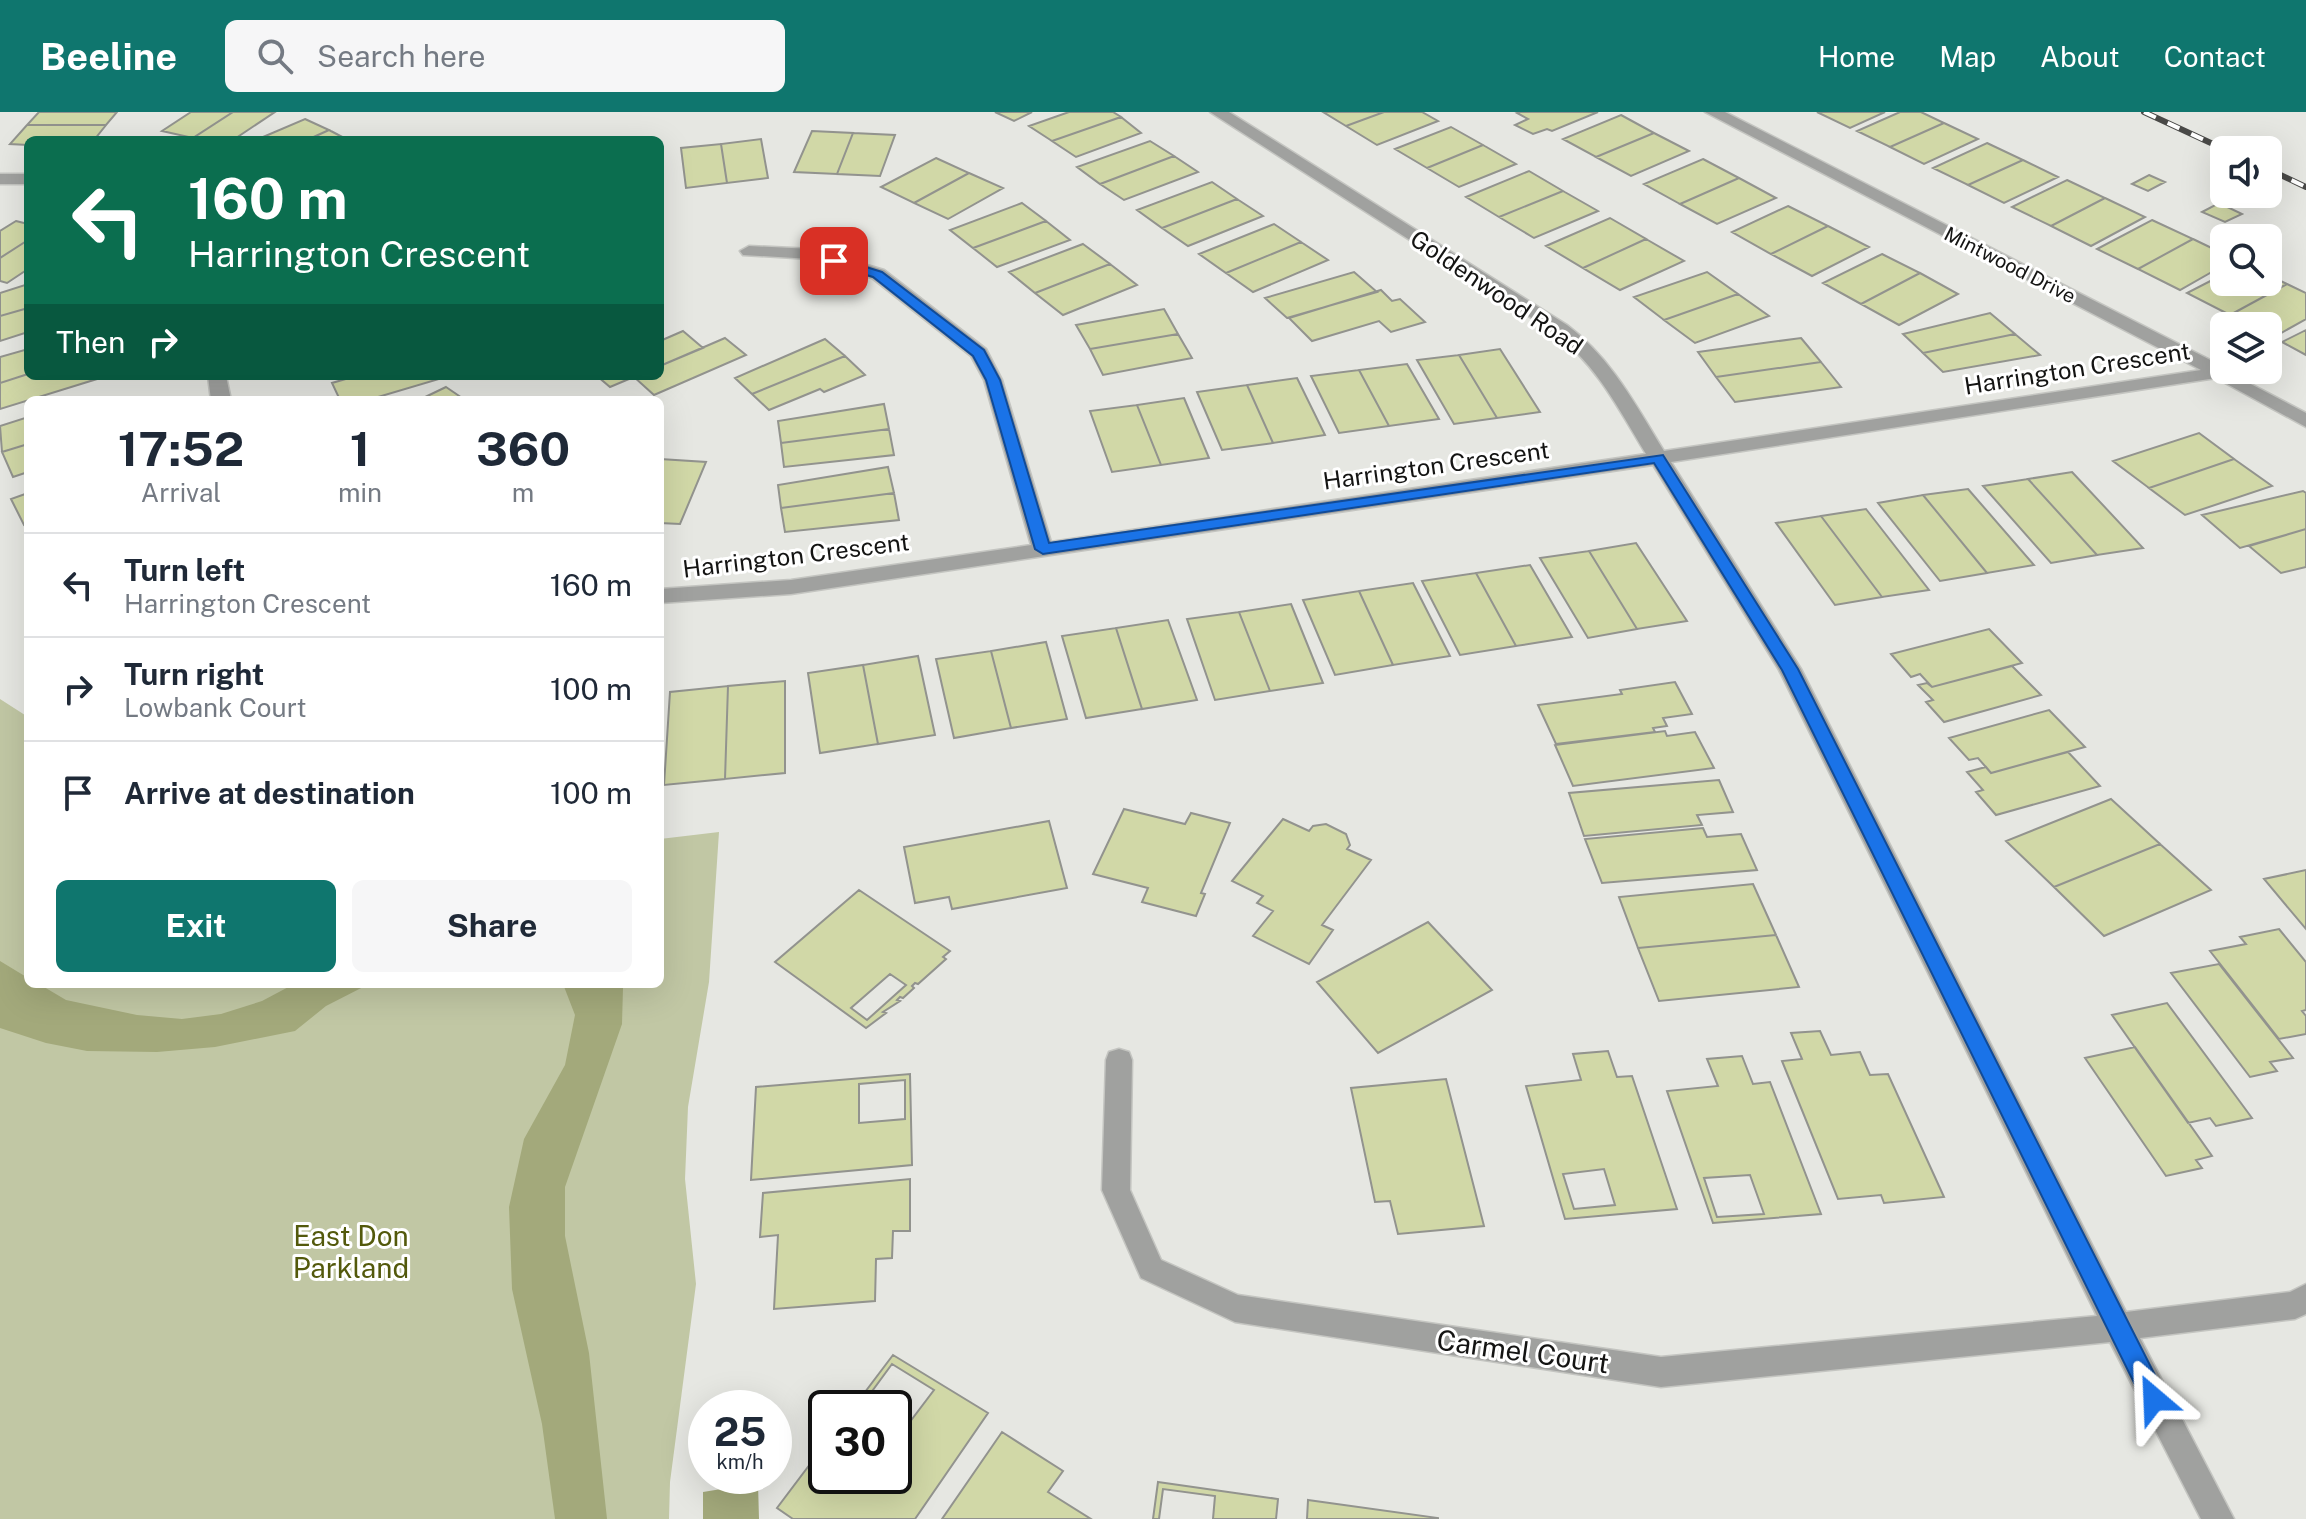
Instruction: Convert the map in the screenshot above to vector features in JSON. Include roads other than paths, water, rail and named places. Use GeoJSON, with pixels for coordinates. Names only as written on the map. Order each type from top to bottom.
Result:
{"type":"FeatureCollection","features":[{"type":"Feature","properties":{"kind":"street","name":"Goldenwood Road"},"geometry":{"type":"LineString","coordinates":[[1218,112],[1587,349],[1636,419],[1790,669],[2218,1519]]}},
{"type":"Feature","properties":{"kind":"street","name":"Mintwood Drive"},"geometry":{"type":"LineString","coordinates":[[1713,112],[2210,367]]}},
{"type":"Feature","properties":{"kind":"street"},"geometry":{"type":"LineString","coordinates":[[0,179],[24,179]]}},
{"type":"Feature","properties":{"kind":"street"},"geometry":{"type":"LineString","coordinates":[[749,251],[812,254],[878,274],[979,353],[993,380],[1043,549]]}},
{"type":"Feature","properties":{"kind":"street","name":"Harrington Crescent"},"geometry":{"type":"LineString","coordinates":[[664,596],[791,587],[2210,374]]}},
{"type":"Feature","properties":{"kind":"street","name":"Mintwood Drive"},"geometry":{"type":"LineString","coordinates":[[2240,384],[2306,421]]}},
{"type":"Feature","properties":{"kind":"street","name":"Carmel Court"},"geometry":{"type":"LineString","coordinates":[[1119,1060],[1116,1190],[1151,1269],[1235,1308],[1661,1372],[2119,1327]]}},
{"type":"Feature","properties":{"kind":"street"},"geometry":{"type":"LineString","coordinates":[[2119,1327],[2295,1305],[2306,1298]]}},
{"type":"Feature","properties":{"kind":"railway"},"geometry":{"type":"LineString","coordinates":[[2144,112],[2210,143]]}},
{"type":"Feature","properties":{"kind":"railway"},"geometry":{"type":"LineString","coordinates":[[2282,176],[2306,187]]}},
{"type":"Feature","properties":{"kind":"park label","name":"East Don Parkland"},"geometry":{"type":"Point","coordinates":[351,1251]}}]}
